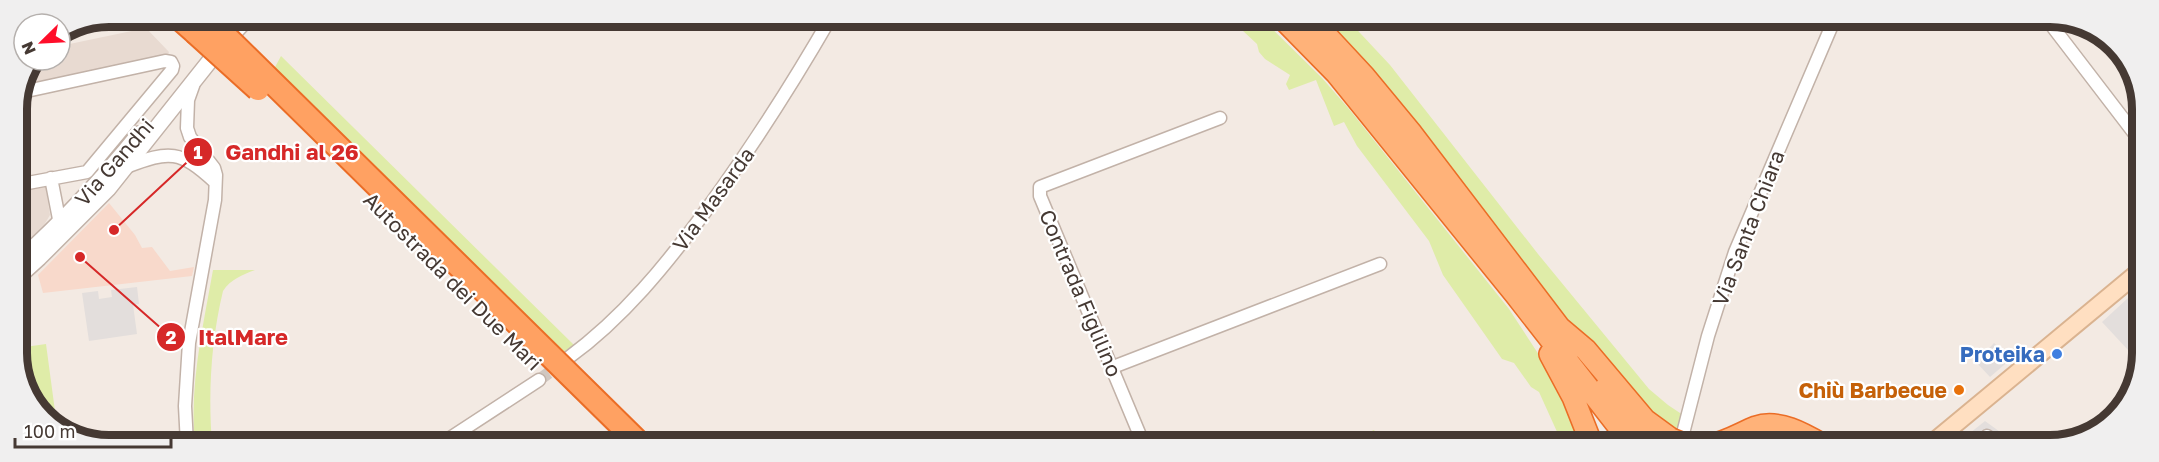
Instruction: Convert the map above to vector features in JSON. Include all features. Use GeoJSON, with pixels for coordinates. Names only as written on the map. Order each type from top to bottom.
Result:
{"type":"FeatureCollection","features":[{"type":"Feature","properties":{"kind":"highway","name":"Autostrada dei Due Mari"},"geometry":{"type":"LineString","coordinates":[[210,27],[261,92],[610,435]]}},
{"type":"Feature","properties":{"kind":"highway","name":"Autostrada dei Due Mari"},"geometry":{"type":"LineString","coordinates":[[212,27],[277,80],[285,95],[631,435]]}},
{"type":"Feature","properties":{"kind":"highway"},"geometry":{"type":"LineString","coordinates":[[1291,27],[1336,73],[1515,294],[1625,435]]}},
{"type":"Feature","properties":{"kind":"highway"},"geometry":{"type":"LineString","coordinates":[[1318,27],[1364,76],[1412,134],[1560,328],[1586,350],[1645,420],[1662,435]]}},
{"type":"Feature","properties":{"kind":"highway"},"geometry":{"type":"LineString","coordinates":[[1515,294],[1573,397],[1588,435]]}},
{"type":"Feature","properties":{"kind":"highway"},"geometry":{"type":"LineString","coordinates":[[1736,435],[1759,426],[1787,428],[1806,435]]}},
{"type":"Feature","properties":{"kind":"highway"},"geometry":{"type":"LineString","coordinates":[[1760,435],[1766,433],[1781,435]]}},
{"type":"Feature","properties":{"kind":"main road"},"geometry":{"type":"LineString","coordinates":[[1942,435],[2132,277]]}},
{"type":"Feature","properties":{"kind":"street","name":"Via Gandhi"},"geometry":{"type":"LineString","coordinates":[[27,254],[60,224],[127,149],[202,56],[204,27]]}},
{"type":"Feature","properties":{"kind":"street","name":"Via Gandhi"},"geometry":{"type":"LineString","coordinates":[[27,269],[89,209],[126,167],[239,27]]}},
{"type":"Feature","properties":{"kind":"street","name":"Via Masarda"},"geometry":{"type":"LineString","coordinates":[[567,358],[593,340],[626,308],[680,245],[755,141],[825,27]]}},
{"type":"Feature","properties":{"kind":"street","name":"Via Santa Chiara"},"geometry":{"type":"LineString","coordinates":[[1675,435],[1735,252],[1831,27]]}},
{"type":"Feature","properties":{"kind":"street"},"geometry":{"type":"LineString","coordinates":[[2053,27],[2132,130]]}},
{"type":"Feature","properties":{"kind":"street"},"geometry":{"type":"LineString","coordinates":[[27,183],[87,172],[173,66],[171,62],[165,61],[29,90]]}},
{"type":"Feature","properties":{"kind":"street"},"geometry":{"type":"LineString","coordinates":[[187,435],[185,406],[189,343],[215,200],[216,175],[214,168],[190,137],[187,128],[188,99],[195,80]]}},
{"type":"Feature","properties":{"kind":"street","name":"Contrada Figlilino"},"geometry":{"type":"LineString","coordinates":[[1140,435],[1040,196],[1040,188],[1220,118]]}},
{"type":"Feature","properties":{"kind":"street"},"geometry":{"type":"LineString","coordinates":[[126,167],[155,156],[179,157],[198,167],[215,182]]}},
{"type":"Feature","properties":{"kind":"street"},"geometry":{"type":"LineString","coordinates":[[51,178],[60,224]]}},
{"type":"Feature","properties":{"kind":"street"},"geometry":{"type":"LineString","coordinates":[[1113,367],[1380,264]]}},
{"type":"Feature","properties":{"kind":"street"},"geometry":{"type":"LineString","coordinates":[[455,435],[539,380]]}},
{"type":"Feature","properties":{"kind":"shaded area"},"geometry":{"type":"Polygon","coordinates":[[[146,28],[169,52],[164,66],[29,93],[35,73],[72,72],[72,43],[146,28]]]}},
{"type":"Feature","properties":{"kind":"shaded area"},"geometry":{"type":"Polygon","coordinates":[[[45,183],[50,215],[44,225],[27,241],[27,187],[45,183]]]}},
{"type":"Feature","properties":{"kind":"shaded area"},"geometry":{"type":"Polygon","coordinates":[[[109,203],[135,235],[142,248],[152,247],[170,271],[194,267],[192,276],[43,293],[38,275],[109,203]]]}},
{"type":"Feature","properties":{"kind":"shaded area"},"geometry":{"type":"Polygon","coordinates":[[[137,287],[139,304],[133,305],[137,334],[89,341],[82,293],[98,291],[99,299],[112,297],[111,290],[137,287]]]}},
{"type":"Feature","properties":{"kind":"shaded area"},"geometry":{"type":"Polygon","coordinates":[[[2128,298],[2132,302],[2132,346],[2128,350],[2102,322],[2128,298]]]}},
{"type":"Feature","properties":{"kind":"shaded area"},"geometry":{"type":"Polygon","coordinates":[[[1994,343],[2011,359],[1990,377],[1976,362],[1994,343]]]}},
{"type":"Feature","properties":{"kind":"shaded area"},"geometry":{"type":"Polygon","coordinates":[[[1985,421],[2004,435],[1968,435],[1985,421]]]}},
{"type":"Feature","properties":{"kind":"green space"},"geometry":{"type":"Polygon","coordinates":[[[1239,27],[1270,27],[1322,78],[1349,109],[1509,309],[1558,384],[1581,435],[1558,435],[1539,392],[1531,387],[1514,363],[1502,359],[1443,275],[1429,241],[1357,146],[1344,122],[1334,126],[1316,80],[1289,90],[1286,84],[1290,75],[1265,59],[1259,52],[1257,44],[1239,27]]]}},
{"type":"Feature","properties":{"kind":"green space"},"geometry":{"type":"Polygon","coordinates":[[[1323,27],[1354,27],[1390,65],[1538,254],[1649,389],[1683,415],[1676,435],[1662,427],[1575,328],[1397,109],[1323,27]]]}},
{"type":"Feature","properties":{"kind":"green space"},"geometry":{"type":"Polygon","coordinates":[[[281,56],[574,345],[562,353],[274,69],[281,56]]]}},
{"type":"Feature","properties":{"kind":"green space"},"geometry":{"type":"Polygon","coordinates":[[[213,270],[255,270],[233,280],[223,291],[212,367],[212,435],[195,435],[195,378],[213,270]]]}},
{"type":"Feature","properties":{"kind":"green space"},"geometry":{"type":"Polygon","coordinates":[[[46,344],[55,415],[44,403],[31,380],[27,347],[46,344]]]}},
{"type":"Feature","properties":{"kind":"green space"},"geometry":{"type":"Polygon","coordinates":[[[1374,430],[1377,435],[1362,435],[1374,430]]]}},
{"type":"Feature","properties":{"kind":"tunnel"},"geometry":{"type":"LineString","coordinates":[[539,380],[562,363]]}},
{"type":"Feature","properties":{"kind":"place","name":"Gandhi al 26"},"geometry":{"type":"Point","coordinates":[114,230]}},
{"type":"Feature","properties":{"kind":"place","name":"ItalMare"},"geometry":{"type":"Point","coordinates":[80,257]}},
{"type":"Feature","properties":{"kind":"place","name":"Proteika"},"geometry":{"type":"Point","coordinates":[2057,354]}},
{"type":"Feature","properties":{"kind":"place","name":"Chiù Barbecue"},"geometry":{"type":"Point","coordinates":[1959,390]}}]}
